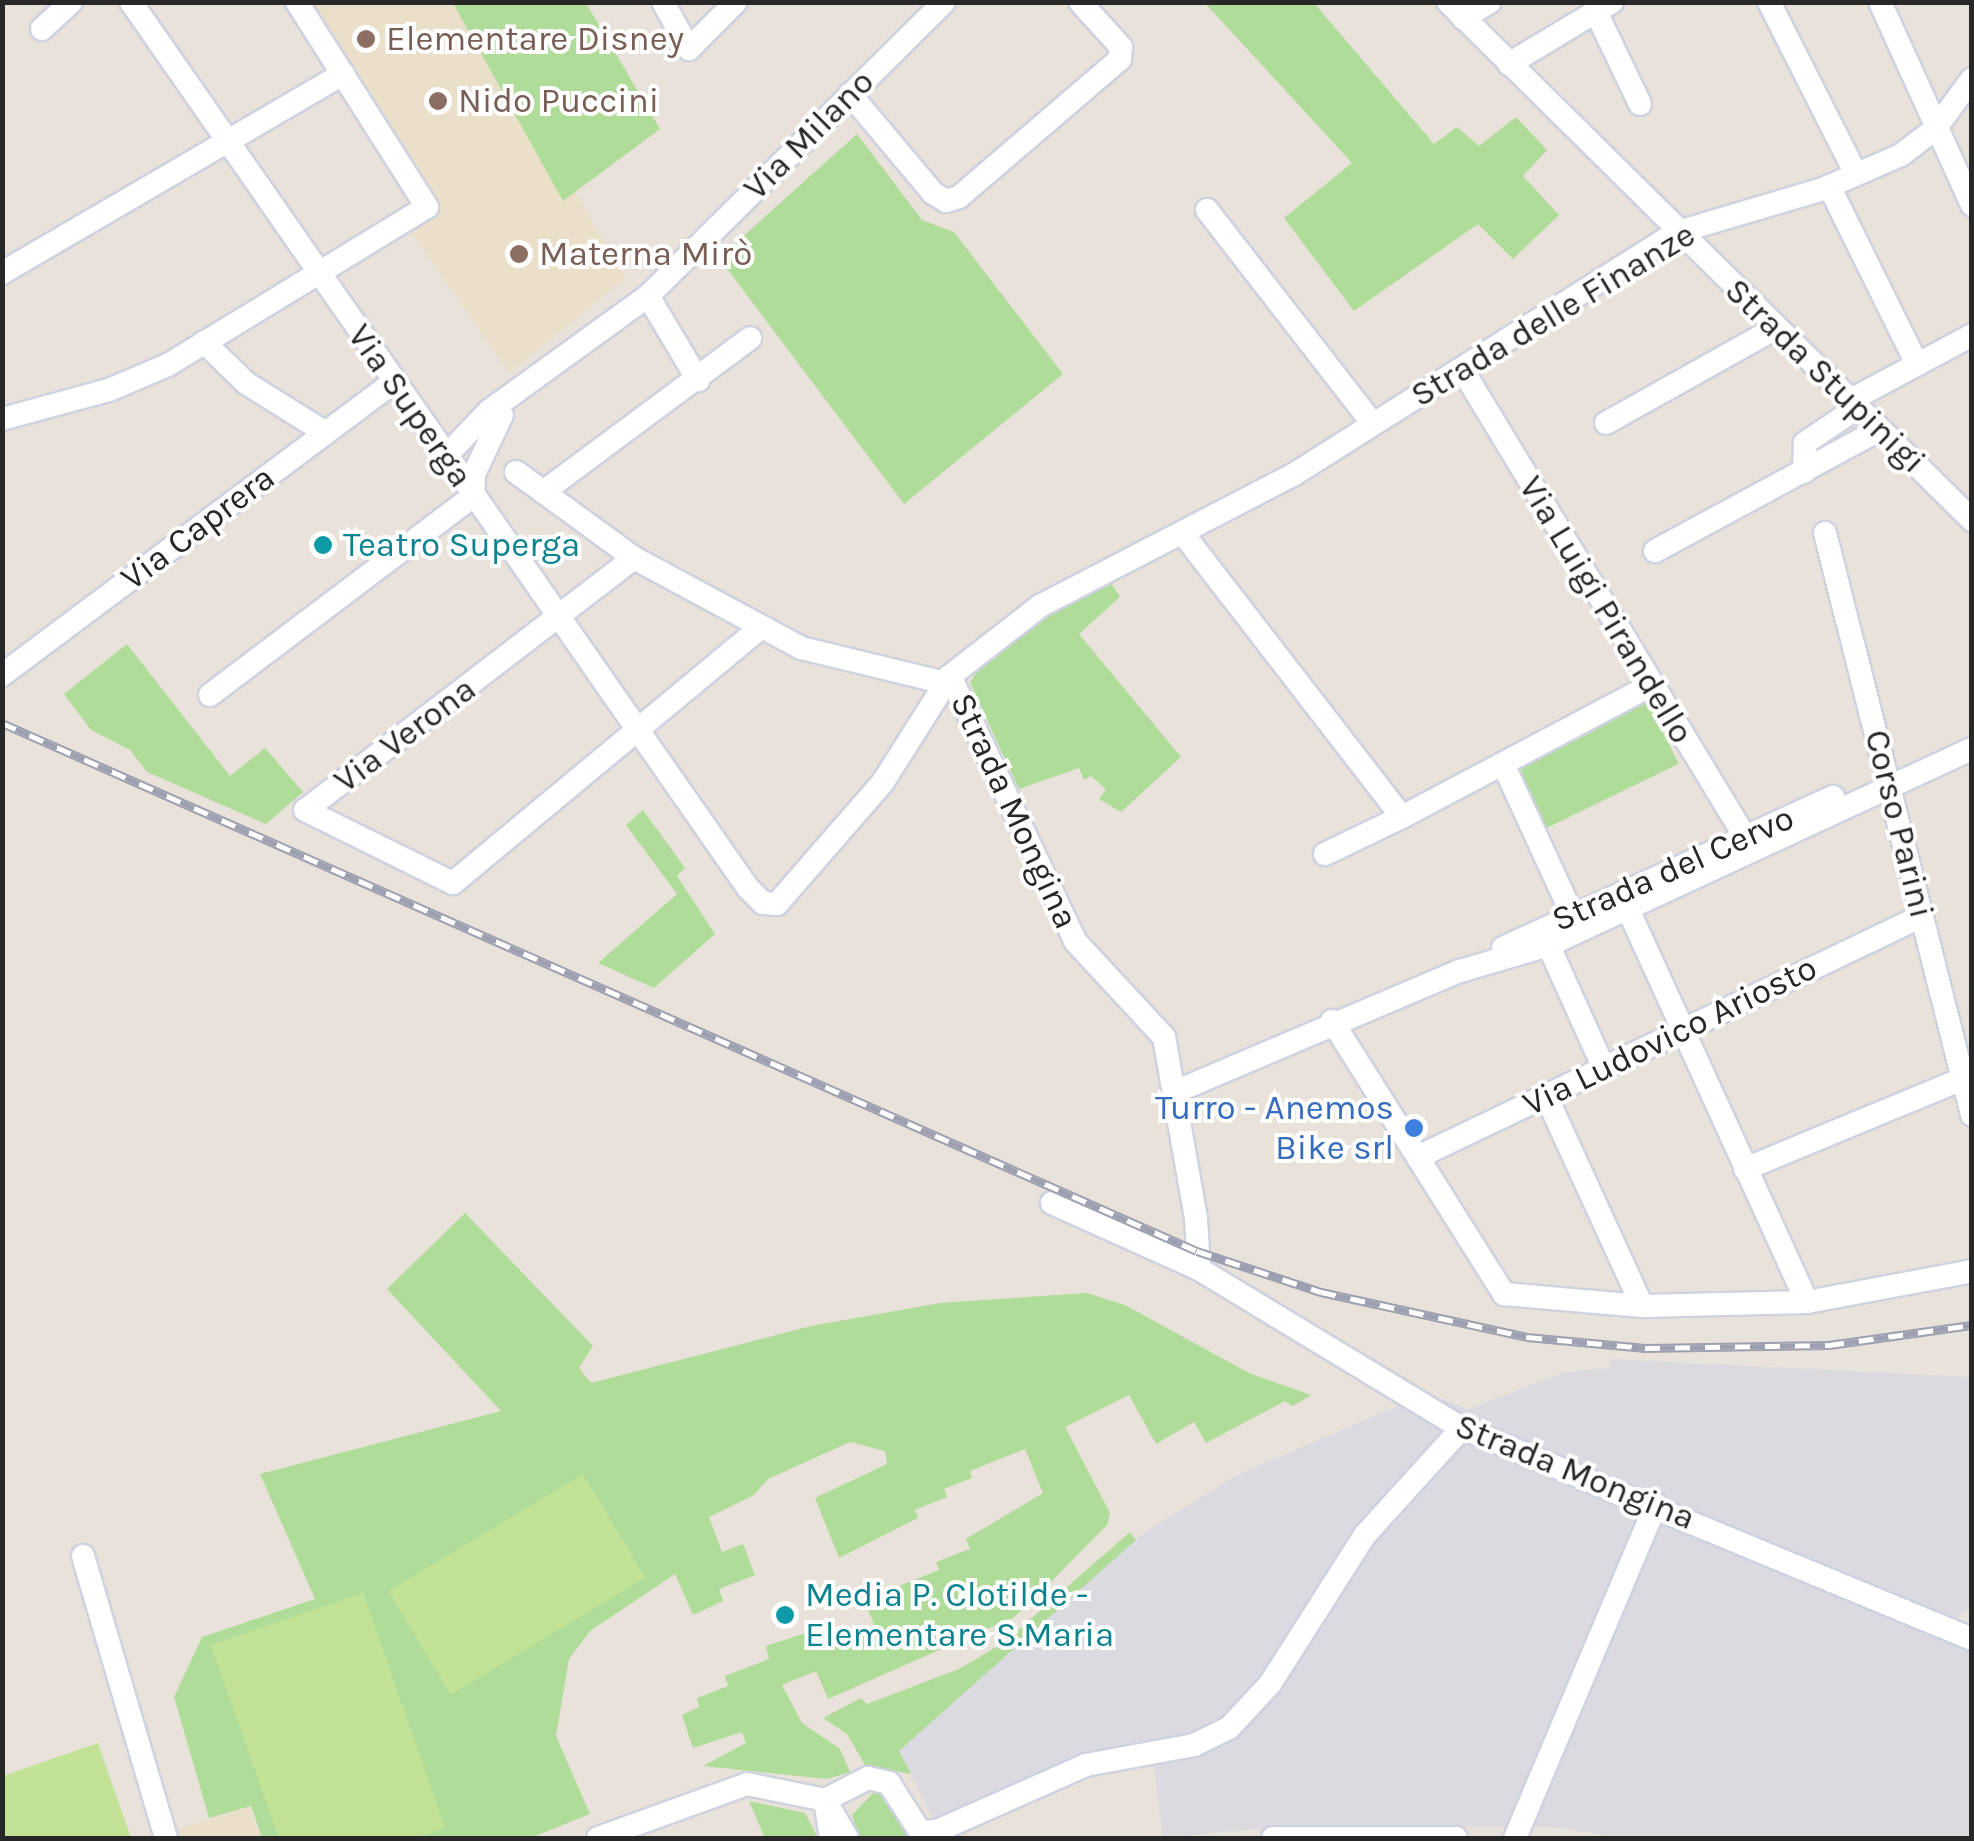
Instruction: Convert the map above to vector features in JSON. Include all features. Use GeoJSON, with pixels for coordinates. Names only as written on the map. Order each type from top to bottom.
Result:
{"type":"FeatureCollection","features":[{"type":"Feature","properties":{"kind":"street"},"geometry":{"type":"LineString","coordinates":[[42,28],[71,2]]}},
{"type":"Feature","properties":{"kind":"street","name":"Via Superga"},"geometry":{"type":"LineString","coordinates":[[131,2],[472,496],[763,903]]}},
{"type":"Feature","properties":{"kind":"street"},"geometry":{"type":"LineString","coordinates":[[2,418],[109,390],[204,342],[427,207],[297,2]]}},
{"type":"Feature","properties":{"kind":"street"},"geometry":{"type":"LineString","coordinates":[[663,2],[689,49],[736,2]]}},
{"type":"Feature","properties":{"kind":"street","name":"Via Milano"},"geometry":{"type":"LineString","coordinates":[[450,463],[473,427],[648,296],[944,2]]}},
{"type":"Feature","properties":{"kind":"street"},"geometry":{"type":"LineString","coordinates":[[850,94],[946,201],[959,197],[1120,59],[1121,46],[1080,2]]}},
{"type":"Feature","properties":{"kind":"street"},"geometry":{"type":"LineString","coordinates":[[1456,10],[1490,2]]}},
{"type":"Feature","properties":{"kind":"street"},"geometry":{"type":"LineString","coordinates":[[1769,2],[1856,174]]}},
{"type":"Feature","properties":{"kind":"street"},"geometry":{"type":"LineString","coordinates":[[1880,2],[1972,205]]}},
{"type":"Feature","properties":{"kind":"street"},"geometry":{"type":"LineString","coordinates":[[1509,64],[1604,7],[1640,104]]}},
{"type":"Feature","properties":{"kind":"street","name":"Strada Stupinigi"},"geometry":{"type":"LineString","coordinates":[[1456,10],[1972,520]]}},
{"type":"Feature","properties":{"kind":"street"},"geometry":{"type":"LineString","coordinates":[[2,274],[343,74]]}},
{"type":"Feature","properties":{"kind":"street","name":"Strada delle Finanze"},"geometry":{"type":"LineString","coordinates":[[763,903],[777,904],[801,881],[883,782],[948,680],[1040,606],[1184,535],[1373,424],[1678,232],[1829,186],[1902,155],[1935,129],[1972,79]]}},
{"type":"Feature","properties":{"kind":"street"},"geometry":{"type":"LineString","coordinates":[[1829,186],[1917,364]]}},
{"type":"Feature","properties":{"kind":"street"},"geometry":{"type":"LineString","coordinates":[[1207,210],[1373,424]]}},
{"type":"Feature","properties":{"kind":"street"},"geometry":{"type":"LineString","coordinates":[[648,296],[698,380]]}},
{"type":"Feature","properties":{"kind":"street"},"geometry":{"type":"LineString","coordinates":[[1606,424],[1776,328]]}},
{"type":"Feature","properties":{"kind":"street"},"geometry":{"type":"LineString","coordinates":[[1804,472],[1805,443],[1853,404],[1972,335]]}},
{"type":"Feature","properties":{"kind":"street"},"geometry":{"type":"LineString","coordinates":[[544,492],[750,338]]}},
{"type":"Feature","properties":{"kind":"street"},"geometry":{"type":"LineString","coordinates":[[204,342],[246,383],[326,433]]}},
{"type":"Feature","properties":{"kind":"street","name":"Via Luigi Pirandello"},"geometry":{"type":"LineString","coordinates":[[1462,369],[1649,686],[1749,843]]}},
{"type":"Feature","properties":{"kind":"street","name":"Via Milano"},"geometry":{"type":"LineString","coordinates":[[450,463],[535,381]]}},
{"type":"Feature","properties":{"kind":"street","name":"Via Caprera"},"geometry":{"type":"LineString","coordinates":[[2,675],[394,382]]}},
{"type":"Feature","properties":{"kind":"street"},"geometry":{"type":"LineString","coordinates":[[210,695],[472,496],[474,474],[502,415]]}},
{"type":"Feature","properties":{"kind":"street"},"geometry":{"type":"LineString","coordinates":[[428,430],[448,434],[473,427]]}},
{"type":"Feature","properties":{"kind":"street"},"geometry":{"type":"LineString","coordinates":[[1655,551],[1879,430]]}},
{"type":"Feature","properties":{"kind":"street"},"geometry":{"type":"LineString","coordinates":[[516,472],[634,558],[801,648],[948,680]]}},
{"type":"Feature","properties":{"kind":"street","name":"Corso Parini"},"geometry":{"type":"LineString","coordinates":[[1825,534],[1972,1115]]}},
{"type":"Feature","properties":{"kind":"street"},"geometry":{"type":"LineString","coordinates":[[1184,535],[1402,817]]}},
{"type":"Feature","properties":{"kind":"street","name":"Via Verona"},"geometry":{"type":"LineString","coordinates":[[634,558],[305,810],[453,883],[639,728]]}},
{"type":"Feature","properties":{"kind":"street"},"geometry":{"type":"LineString","coordinates":[[639,728],[761,626]]}},
{"type":"Feature","properties":{"kind":"street","name":"Strada Mongina"},"geometry":{"type":"LineString","coordinates":[[948,680],[1075,941],[1154,1020],[1177,1091],[1198,1268]]}},
{"type":"Feature","properties":{"kind":"street"},"geometry":{"type":"LineString","coordinates":[[1325,854],[1649,686]]}},
{"type":"Feature","properties":{"kind":"street","name":"Strada del Cervo"},"geometry":{"type":"LineString","coordinates":[[1177,1091],[1332,1021],[1545,937],[1749,843],[1972,749]]}},
{"type":"Feature","properties":{"kind":"street"},"geometry":{"type":"LineString","coordinates":[[1503,764],[1572,914]]}},
{"type":"Feature","properties":{"kind":"street"},"geometry":{"type":"LineString","coordinates":[[1624,901],[1680,1032],[1808,1302]]}},
{"type":"Feature","properties":{"kind":"street","name":"Strada del Cervo"},"geometry":{"type":"LineString","coordinates":[[1545,937],[1572,914],[1624,901]]}},
{"type":"Feature","properties":{"kind":"street","name":"Via Ludovico Ariosto"},"geometry":{"type":"LineString","coordinates":[[1418,1157],[1922,916]]}},
{"type":"Feature","properties":{"kind":"street"},"geometry":{"type":"LineString","coordinates":[[1545,937],[1604,1068]]}},
{"type":"Feature","properties":{"kind":"street"},"geometry":{"type":"LineString","coordinates":[[1332,1021],[1504,1294],[1642,1306],[1808,1302],[1972,1270]]}},
{"type":"Feature","properties":{"kind":"street"},"geometry":{"type":"LineString","coordinates":[[1745,1169],[1962,1079]]}},
{"type":"Feature","properties":{"kind":"street"},"geometry":{"type":"LineString","coordinates":[[1546,1096],[1642,1306]]}},
{"type":"Feature","properties":{"kind":"street","name":"Strada Mongina"},"geometry":{"type":"LineString","coordinates":[[1052,1203],[1198,1268],[1462,1428],[1656,1505],[1972,1639]]}},
{"type":"Feature","properties":{"kind":"street"},"geometry":{"type":"LineString","coordinates":[[825,1800],[868,1778],[889,1783],[922,1835],[1086,1765],[1194,1745],[1228,1728],[1270,1684],[1365,1535],[1462,1428]]}},
{"type":"Feature","properties":{"kind":"street"},"geometry":{"type":"LineString","coordinates":[[1515,1838],[1656,1505]]}},
{"type":"Feature","properties":{"kind":"street"},"geometry":{"type":"LineString","coordinates":[[83,1556],[166,1838]]}},
{"type":"Feature","properties":{"kind":"street"},"geometry":{"type":"LineString","coordinates":[[598,1838],[729,1786],[782,1787],[825,1800],[847,1838]]}},
{"type":"Feature","properties":{"kind":"street"},"geometry":{"type":"LineString","coordinates":[[825,1800],[830,1838]]}},
{"type":"Feature","properties":{"kind":"street"},"geometry":{"type":"LineString","coordinates":[[1273,1838],[1456,1838]]}},
{"type":"Feature","properties":{"kind":"shaded area"},"geometry":{"type":"Polygon","coordinates":[[[306,3],[453,3],[563,200],[575,192],[626,278],[509,373],[410,230],[439,212],[306,3]]]}},
{"type":"Feature","properties":{"kind":"shaded area"},"geometry":{"type":"Polygon","coordinates":[[[1611,1359],[1971,1377],[1971,1606],[1953,1622],[1971,1630],[1971,1838],[1620,1838],[1556,1827],[1296,1825],[1163,1838],[1153,1762],[1088,1778],[943,1838],[899,1751],[1142,1534],[1237,1475],[1428,1393],[1468,1409],[1565,1372],[1609,1368],[1611,1359]]]}},
{"type":"Feature","properties":{"kind":"shaded area"},"geometry":{"type":"Polygon","coordinates":[[[250,1807],[260,1838],[180,1838],[177,1829],[250,1807]]]}},
{"type":"Feature","properties":{"kind":"green space"},"geometry":{"type":"Polygon","coordinates":[[[453,3],[586,3],[660,129],[563,201],[453,3]]]}},
{"type":"Feature","properties":{"kind":"green space"},"geometry":{"type":"Polygon","coordinates":[[[1205,3],[1314,3],[1434,144],[1457,127],[1479,146],[1516,117],[1547,150],[1523,176],[1559,215],[1513,259],[1478,224],[1354,311],[1284,218],[1352,163],[1205,3]]]}},
{"type":"Feature","properties":{"kind":"green space"},"geometry":{"type":"Polygon","coordinates":[[[857,134],[922,220],[954,232],[1063,374],[904,504],[719,258],[857,134]]]}},
{"type":"Feature","properties":{"kind":"green space"},"geometry":{"type":"Polygon","coordinates":[[[1110,581],[1120,597],[1079,634],[1181,757],[1121,812],[1099,799],[1106,789],[1091,776],[1084,780],[1079,768],[1019,789],[970,683],[980,665],[1040,618],[1110,581]]]}},
{"type":"Feature","properties":{"kind":"green space"},"geometry":{"type":"Polygon","coordinates":[[[127,644],[230,776],[265,748],[303,792],[266,824],[147,772],[130,750],[91,730],[64,694],[127,644]]]}},
{"type":"Feature","properties":{"kind":"green space"},"geometry":{"type":"Polygon","coordinates":[[[1647,699],[1679,764],[1541,831],[1509,766],[1647,699]]]}},
{"type":"Feature","properties":{"kind":"green space"},"geometry":{"type":"Polygon","coordinates":[[[643,810],[685,868],[677,876],[715,934],[654,988],[598,963],[677,894],[626,825],[643,810]]]}},
{"type":"Feature","properties":{"kind":"green space"},"geometry":{"type":"Polygon","coordinates":[[[465,1213],[593,1346],[579,1368],[591,1383],[811,1326],[940,1303],[1087,1293],[1125,1305],[1249,1373],[1311,1395],[1293,1406],[1285,1401],[1206,1443],[1194,1422],[1156,1444],[1129,1395],[1065,1427],[1110,1513],[1107,1525],[1034,1599],[1014,1617],[828,1699],[816,1671],[782,1685],[802,1723],[840,1749],[850,1772],[827,1779],[703,1766],[746,1743],[742,1732],[693,1748],[682,1715],[699,1707],[697,1698],[728,1686],[725,1676],[769,1659],[766,1646],[821,1628],[829,1645],[868,1630],[874,1624],[864,1600],[939,1570],[936,1562],[970,1549],[966,1539],[1043,1493],[1025,1449],[970,1471],[972,1478],[944,1489],[947,1497],[915,1510],[918,1518],[839,1558],[815,1498],[887,1464],[885,1451],[850,1442],[768,1479],[754,1495],[709,1517],[722,1552],[743,1544],[755,1575],[719,1589],[723,1601],[693,1615],[675,1574],[590,1631],[569,1659],[556,1736],[590,1814],[530,1838],[262,1838],[251,1806],[209,1818],[174,1697],[202,1637],[315,1599],[260,1474],[501,1411],[387,1289],[465,1213]]]}},
{"type":"Feature","properties":{"kind":"green space"},"geometry":{"type":"Polygon","coordinates":[[[583,1474],[645,1578],[451,1695],[388,1591],[583,1474]]]}},
{"type":"Feature","properties":{"kind":"green space"},"geometry":{"type":"Polygon","coordinates":[[[1130,1532],[1136,1540],[899,1751],[911,1774],[865,1765],[847,1734],[823,1718],[861,1698],[867,1704],[959,1669],[1003,1643],[1130,1532]]]}},
{"type":"Feature","properties":{"kind":"green space"},"geometry":{"type":"Polygon","coordinates":[[[363,1593],[445,1828],[414,1838],[279,1838],[211,1645],[363,1593]]]}},
{"type":"Feature","properties":{"kind":"green space"},"geometry":{"type":"Polygon","coordinates":[[[98,1743],[131,1838],[3,1838],[3,1776],[98,1743]]]}},
{"type":"Feature","properties":{"kind":"green space"},"geometry":{"type":"Polygon","coordinates":[[[874,1792],[884,1793],[918,1838],[859,1838],[852,1815],[874,1792]]]}},
{"type":"Feature","properties":{"kind":"green space"},"geometry":{"type":"Polygon","coordinates":[[[749,1801],[805,1813],[818,1838],[765,1838],[749,1801]]]}},
{"type":"Feature","properties":{"kind":"railway"},"geometry":{"type":"LineString","coordinates":[[2,723],[1197,1251],[1321,1292],[1527,1337],[1645,1348],[1829,1345],[1972,1325]]}},
{"type":"Feature","properties":{"kind":"place","name":"Elementare Disney"},"geometry":{"type":"Point","coordinates":[366,39]}},
{"type":"Feature","properties":{"kind":"place","name":"Nido Puccini"},"geometry":{"type":"Point","coordinates":[438,101]}},
{"type":"Feature","properties":{"kind":"place","name":"Materna Mirò"},"geometry":{"type":"Point","coordinates":[519,254]}},
{"type":"Feature","properties":{"kind":"place","name":"Teatro Superga"},"geometry":{"type":"Point","coordinates":[323,545]}},
{"type":"Feature","properties":{"kind":"place","name":"Turro - Anemos Bike srl"},"geometry":{"type":"Point","coordinates":[1414,1128]}},
{"type":"Feature","properties":{"kind":"place","name":"Media P. Clotilde - Elementare S.Maria"},"geometry":{"type":"Point","coordinates":[785,1615]}}]}
